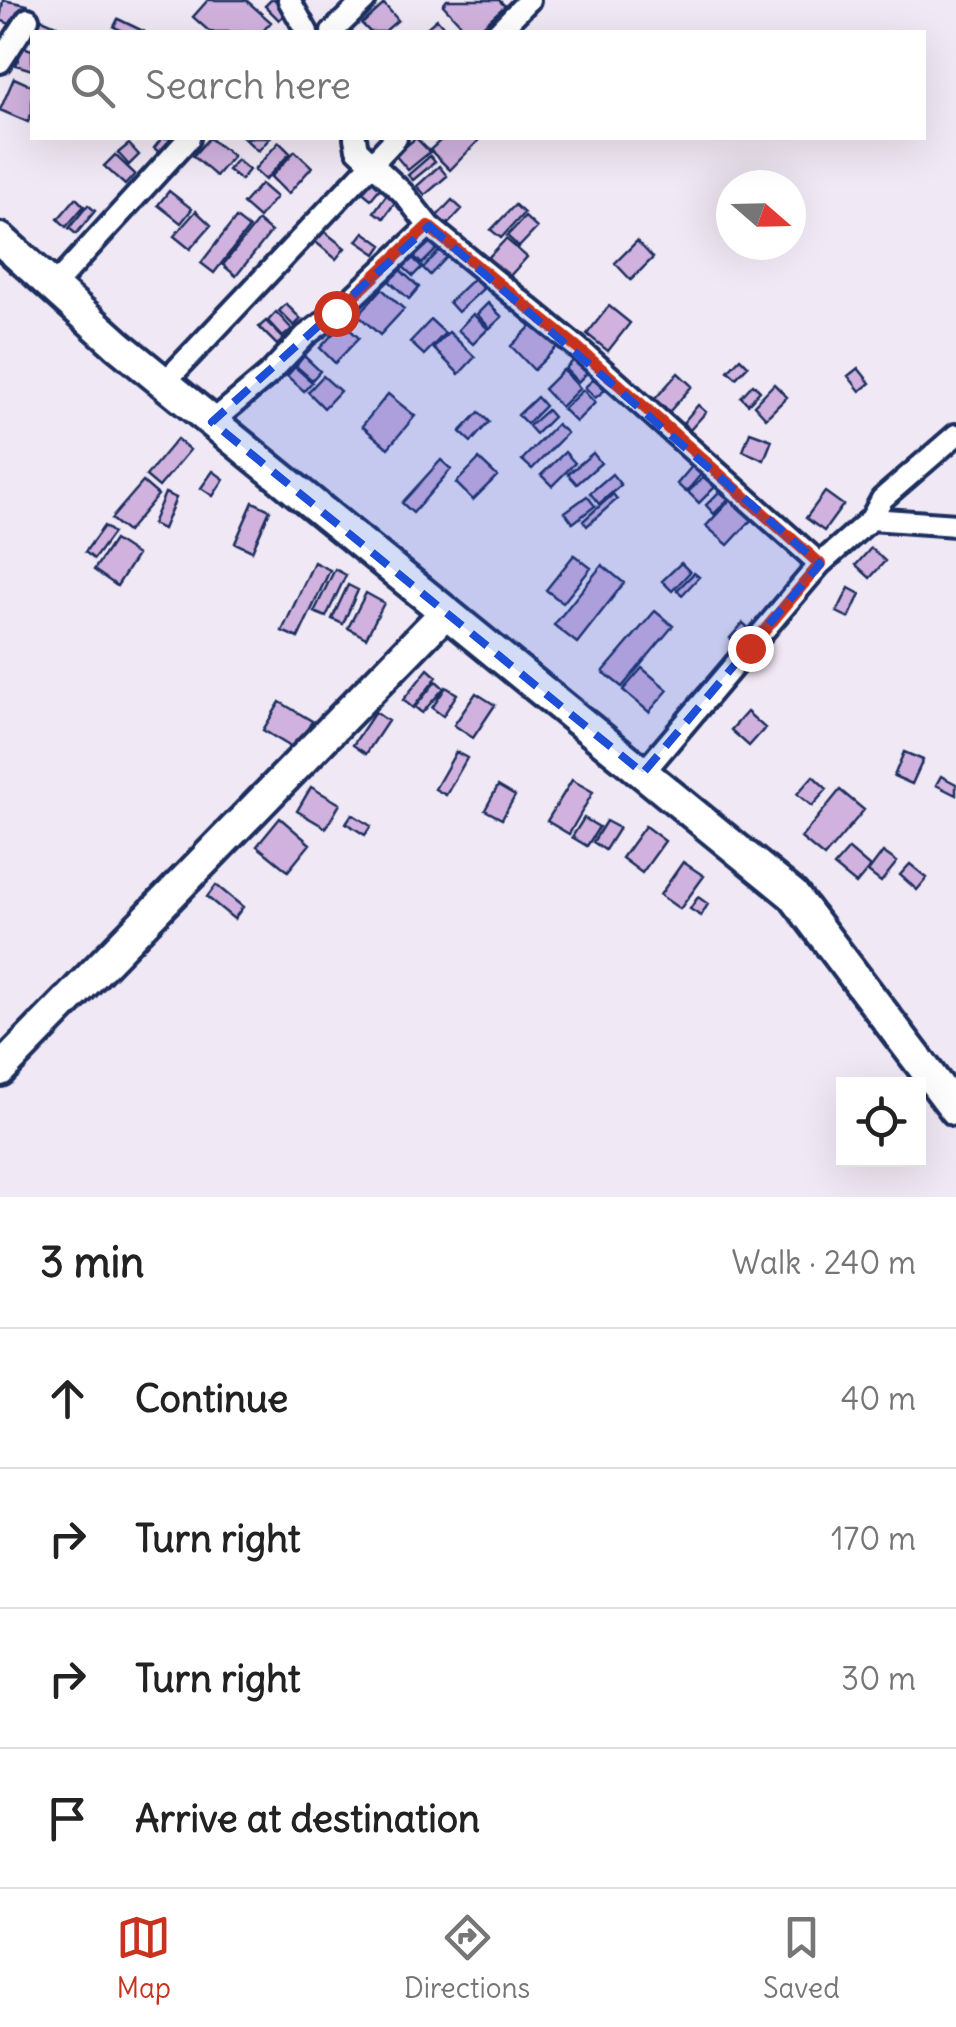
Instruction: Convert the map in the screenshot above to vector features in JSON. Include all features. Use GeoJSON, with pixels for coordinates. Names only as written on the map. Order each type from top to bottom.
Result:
{"type":"FeatureCollection","features":[{"type":"Feature","properties":{"kind":"main road"},"geometry":{"type":"LineString","coordinates":[[0,240],[164,383],[792,896],[956,1110]]}},
{"type":"Feature","properties":{"kind":"main road"},"geometry":{"type":"LineString","coordinates":[[0,1070],[446,612]]}},
{"type":"Feature","properties":{"kind":"street"},"geometry":{"type":"LineString","coordinates":[[289,0],[306,30]]}},
{"type":"Feature","properties":{"kind":"street"},"geometry":{"type":"LineString","coordinates":[[334,30],[366,0]]}},
{"type":"Feature","properties":{"kind":"street"},"geometry":{"type":"LineString","coordinates":[[500,30],[529,0]]}},
{"type":"Feature","properties":{"kind":"street"},"geometry":{"type":"LineString","coordinates":[[0,62],[28,19]]}},
{"type":"Feature","properties":{"kind":"street"},"geometry":{"type":"LineString","coordinates":[[53,287],[187,140]]}},
{"type":"Feature","properties":{"kind":"street"},"geometry":{"type":"LineString","coordinates":[[355,140],[357,149],[428,226],[578,348],[820,564]]}},
{"type":"Feature","properties":{"kind":"street"},"geometry":{"type":"LineString","coordinates":[[164,383],[394,140]]}},
{"type":"Feature","properties":{"kind":"street"},"geometry":{"type":"LineString","coordinates":[[212,422],[428,226]]}},
{"type":"Feature","properties":{"kind":"street"},"geometry":{"type":"LineString","coordinates":[[642,773],[820,564],[871,519],[882,499],[956,435]]}},
{"type":"Feature","properties":{"kind":"street"},"geometry":{"type":"LineString","coordinates":[[871,519],[956,525]]}},
{"type":"Feature","properties":{"kind":"highlighted area"},"geometry":{"type":"Polygon","coordinates":[[[429,226],[820,564],[643,773],[212,422],[429,226]]]}},
{"type":"Feature","properties":{"kind":"building"},"geometry":{"type":"Polygon","coordinates":[[[3,0],[27,5],[17,27],[0,20],[3,0]]]}},
{"type":"Feature","properties":{"kind":"building"},"geometry":{"type":"Polygon","coordinates":[[[208,0],[246,0],[271,22],[264,30],[208,30],[193,17],[208,0]]]}},
{"type":"Feature","properties":{"kind":"building"},"geometry":{"type":"Polygon","coordinates":[[[271,0],[280,0],[290,9],[279,20],[265,6],[271,0]]]}},
{"type":"Feature","properties":{"kind":"building"},"geometry":{"type":"Polygon","coordinates":[[[447,0],[499,0],[505,6],[478,30],[466,30],[443,5],[447,0]]]}},
{"type":"Feature","properties":{"kind":"building"},"geometry":{"type":"Polygon","coordinates":[[[384,4],[398,20],[386,30],[368,30],[362,24],[384,4]]]}},
{"type":"Feature","properties":{"kind":"building"},"geometry":{"type":"Polygon","coordinates":[[[42,19],[56,25],[53,30],[36,30],[42,19]]]}},
{"type":"Feature","properties":{"kind":"building"},"geometry":{"type":"Polygon","coordinates":[[[118,19],[141,30],[121,30],[114,27],[118,19]]]}},
{"type":"Feature","properties":{"kind":"building"},"geometry":{"type":"Polygon","coordinates":[[[437,19],[446,30],[424,30],[437,19]]]}},
{"type":"Feature","properties":{"kind":"building"},"geometry":{"type":"Polygon","coordinates":[[[23,47],[30,49],[30,69],[16,65],[23,47]]]}},
{"type":"Feature","properties":{"kind":"building"},"geometry":{"type":"Polygon","coordinates":[[[14,78],[30,85],[28,122],[0,110],[14,78]]]}},
{"type":"Feature","properties":{"kind":"building"},"geometry":{"type":"Polygon","coordinates":[[[160,140],[176,140],[181,144],[168,159],[154,148],[160,140]]]}},
{"type":"Feature","properties":{"kind":"building"},"geometry":{"type":"Polygon","coordinates":[[[212,140],[233,156],[216,176],[193,156],[212,140]]]}},
{"type":"Feature","properties":{"kind":"building"},"geometry":{"type":"Polygon","coordinates":[[[246,140],[268,140],[258,151],[246,140]]]}},
{"type":"Feature","properties":{"kind":"building"},"geometry":{"type":"Polygon","coordinates":[[[414,140],[430,152],[408,170],[395,155],[414,140]]]}},
{"type":"Feature","properties":{"kind":"building"},"geometry":{"type":"Polygon","coordinates":[[[441,140],[479,140],[450,170],[430,150],[441,140]]]}},
{"type":"Feature","properties":{"kind":"building"},"geometry":{"type":"Polygon","coordinates":[[[279,142],[290,153],[265,180],[254,170],[279,142]]]}},
{"type":"Feature","properties":{"kind":"building"},"geometry":{"type":"Polygon","coordinates":[[[129,144],[139,155],[129,165],[118,153],[129,144]]]}},
{"type":"Feature","properties":{"kind":"building"},"geometry":{"type":"Polygon","coordinates":[[[295,151],[312,167],[288,194],[271,177],[295,151]]]}},
{"type":"Feature","properties":{"kind":"building"},"geometry":{"type":"Polygon","coordinates":[[[115,155],[135,174],[125,185],[104,166],[115,155]]]}},
{"type":"Feature","properties":{"kind":"building"},"geometry":{"type":"Polygon","coordinates":[[[430,156],[435,162],[413,180],[408,175],[430,156]]]}},
{"type":"Feature","properties":{"kind":"building"},"geometry":{"type":"Polygon","coordinates":[[[237,160],[249,170],[241,180],[228,170],[237,160]]]}},
{"type":"Feature","properties":{"kind":"building"},"geometry":{"type":"Polygon","coordinates":[[[439,166],[447,176],[425,195],[417,186],[439,166]]]}},
{"type":"Feature","properties":{"kind":"building"},"geometry":{"type":"Polygon","coordinates":[[[368,168],[385,182],[371,199],[354,185],[368,168]]]}},
{"type":"Feature","properties":{"kind":"building"},"geometry":{"type":"Polygon","coordinates":[[[261,184],[276,197],[259,218],[243,204],[261,184]]]}},
{"type":"Feature","properties":{"kind":"building"},"geometry":{"type":"Polygon","coordinates":[[[169,191],[192,209],[181,223],[158,205],[169,191]]]}},
{"type":"Feature","properties":{"kind":"building"},"geometry":{"type":"Polygon","coordinates":[[[387,194],[396,201],[384,218],[374,212],[387,194]]]}},
{"type":"Feature","properties":{"kind":"building"},"geometry":{"type":"Polygon","coordinates":[[[76,198],[84,206],[66,227],[58,219],[76,198]]]}},
{"type":"Feature","properties":{"kind":"building"},"geometry":{"type":"Polygon","coordinates":[[[452,200],[462,209],[447,225],[437,216],[452,200]]]}},
{"type":"Feature","properties":{"kind":"building"},"geometry":{"type":"Polygon","coordinates":[[[88,205],[95,211],[76,234],[69,228],[88,205]]]}},
{"type":"Feature","properties":{"kind":"building"},"geometry":{"type":"Polygon","coordinates":[[[515,205],[524,213],[501,238],[491,230],[515,205]]]}},
{"type":"Feature","properties":{"kind":"building"},"geometry":{"type":"Polygon","coordinates":[[[196,211],[211,225],[190,249],[174,236],[196,211]]]}},
{"type":"Feature","properties":{"kind":"building"},"geometry":{"type":"Polygon","coordinates":[[[525,217],[537,228],[519,247],[507,236],[525,217]]]}},
{"type":"Feature","properties":{"kind":"building"},"geometry":{"type":"Polygon","coordinates":[[[236,218],[249,228],[214,273],[201,263],[236,218]]]}},
{"type":"Feature","properties":{"kind":"building"},"geometry":{"type":"Polygon","coordinates":[[[258,221],[271,232],[236,276],[223,265],[258,221]]]}},
{"type":"Feature","properties":{"kind":"building"},"geometry":{"type":"Polygon","coordinates":[[[320,228],[345,248],[336,259],[312,239],[320,228]]]}},
{"type":"Feature","properties":{"kind":"building"},"geometry":{"type":"Polygon","coordinates":[[[364,232],[382,245],[376,254],[357,241],[364,232]]]}},
{"type":"Feature","properties":{"kind":"building"},"geometry":{"type":"Polygon","coordinates":[[[428,238],[438,248],[422,264],[412,255],[428,238]]]}},
{"type":"Feature","properties":{"kind":"building"},"geometry":{"type":"Polygon","coordinates":[[[506,239],[527,257],[508,278],[487,259],[506,239]]]}},
{"type":"Feature","properties":{"kind":"building"},"geometry":{"type":"Polygon","coordinates":[[[637,241],[653,258],[631,280],[615,263],[637,241]]]}},
{"type":"Feature","properties":{"kind":"building"},"geometry":{"type":"Polygon","coordinates":[[[440,250],[447,257],[430,275],[423,268],[440,250]]]}},
{"type":"Feature","properties":{"kind":"building"},"geometry":{"type":"Polygon","coordinates":[[[411,256],[422,267],[413,276],[401,265],[411,256]]]}},
{"type":"Feature","properties":{"kind":"building"},"geometry":{"type":"Polygon","coordinates":[[[399,269],[419,287],[409,299],[389,281],[399,269]]]}},
{"type":"Feature","properties":{"kind":"building"},"geometry":{"type":"Polygon","coordinates":[[[474,278],[483,289],[458,312],[449,302],[474,278]]]}},
{"type":"Feature","properties":{"kind":"building"},"geometry":{"type":"Polygon","coordinates":[[[382,289],[404,309],[380,335],[358,315],[382,289]]]}},
{"type":"Feature","properties":{"kind":"building"},"geometry":{"type":"Polygon","coordinates":[[[488,303],[502,317],[490,328],[477,314],[488,303]]]}},
{"type":"Feature","properties":{"kind":"building"},"geometry":{"type":"Polygon","coordinates":[[[286,304],[301,319],[294,326],[279,311],[286,304]]]}},
{"type":"Feature","properties":{"kind":"building"},"geometry":{"type":"Polygon","coordinates":[[[609,306],[630,323],[608,351],[587,334],[609,306]]]}},
{"type":"Feature","properties":{"kind":"building"},"geometry":{"type":"Polygon","coordinates":[[[276,312],[292,329],[283,337],[268,321],[276,312]]]}},
{"type":"Feature","properties":{"kind":"building"},"geometry":{"type":"Polygon","coordinates":[[[473,314],[488,329],[473,344],[458,330],[473,314]]]}},
{"type":"Feature","properties":{"kind":"building"},"geometry":{"type":"Polygon","coordinates":[[[431,320],[445,333],[424,355],[410,342],[431,320]]]}},
{"type":"Feature","properties":{"kind":"building"},"geometry":{"type":"Polygon","coordinates":[[[266,321],[284,339],[277,345],[259,327],[266,321]]]}},
{"type":"Feature","properties":{"kind":"building"},"geometry":{"type":"Polygon","coordinates":[[[536,321],[559,345],[534,370],[511,346],[536,321]]]}},
{"type":"Feature","properties":{"kind":"building"},"geometry":{"type":"Polygon","coordinates":[[[343,323],[359,338],[335,363],[320,348],[343,323]]]}},
{"type":"Feature","properties":{"kind":"building"},"geometry":{"type":"Polygon","coordinates":[[[449,332],[475,357],[459,374],[433,348],[449,332]]]}},
{"type":"Feature","properties":{"kind":"building"},"geometry":{"type":"Polygon","coordinates":[[[304,356],[320,371],[312,380],[296,366],[304,356]]]}},
{"type":"Feature","properties":{"kind":"building"},"geometry":{"type":"Polygon","coordinates":[[[740,358],[748,366],[736,378],[728,371],[740,358]]]}},
{"type":"Feature","properties":{"kind":"building"},"geometry":{"type":"Polygon","coordinates":[[[575,359],[588,372],[578,382],[565,369],[575,359]]]}},
{"type":"Feature","properties":{"kind":"building"},"geometry":{"type":"Polygon","coordinates":[[[295,367],[312,382],[304,391],[287,376],[295,367]]]}},
{"type":"Feature","properties":{"kind":"building"},"geometry":{"type":"Polygon","coordinates":[[[858,368],[870,383],[860,391],[848,376],[858,368]]]}},
{"type":"Feature","properties":{"kind":"building"},"geometry":{"type":"Polygon","coordinates":[[[563,370],[580,388],[561,407],[544,389],[563,370]]]}},
{"type":"Feature","properties":{"kind":"building"},"geometry":{"type":"Polygon","coordinates":[[[678,373],[692,386],[669,412],[655,399],[678,373]]]}},
{"type":"Feature","properties":{"kind":"building"},"geometry":{"type":"Polygon","coordinates":[[[323,376],[340,391],[324,408],[308,392],[323,376]]]}},
{"type":"Feature","properties":{"kind":"building"},"geometry":{"type":"Polygon","coordinates":[[[595,378],[605,390],[595,398],[585,387],[595,378]]]}},
{"type":"Feature","properties":{"kind":"building"},"geometry":{"type":"Polygon","coordinates":[[[753,384],[760,391],[748,404],[741,397],[753,384]]]}},
{"type":"Feature","properties":{"kind":"building"},"geometry":{"type":"Polygon","coordinates":[[[774,384],[787,397],[766,418],[754,405],[774,384]]]}},
{"type":"Feature","properties":{"kind":"building"},"geometry":{"type":"Polygon","coordinates":[[[583,390],[595,403],[576,422],[563,409],[583,390]]]}},
{"type":"Feature","properties":{"kind":"building"},"geometry":{"type":"Polygon","coordinates":[[[388,394],[415,416],[388,448],[362,426],[388,394]]]}},
{"type":"Feature","properties":{"kind":"building"},"geometry":{"type":"Polygon","coordinates":[[[537,397],[545,406],[527,424],[518,415],[537,397]]]}},
{"type":"Feature","properties":{"kind":"building"},"geometry":{"type":"Polygon","coordinates":[[[698,405],[706,412],[690,430],[683,423],[698,405]]]}},
{"type":"Feature","properties":{"kind":"building"},"geometry":{"type":"Polygon","coordinates":[[[547,410],[553,417],[536,434],[529,426],[547,410]]]}},
{"type":"Feature","properties":{"kind":"building"},"geometry":{"type":"Polygon","coordinates":[[[479,412],[489,422],[471,442],[460,432],[479,412]]]}},
{"type":"Feature","properties":{"kind":"building"},"geometry":{"type":"Polygon","coordinates":[[[557,424],[567,433],[532,469],[522,460],[557,424]]]}},
{"type":"Feature","properties":{"kind":"building"},"geometry":{"type":"Polygon","coordinates":[[[750,432],[772,440],[764,460],[743,451],[750,432]]]}},
{"type":"Feature","properties":{"kind":"building"},"geometry":{"type":"Polygon","coordinates":[[[177,439],[190,450],[159,487],[146,476],[177,439]]]}},
{"type":"Feature","properties":{"kind":"building"},"geometry":{"type":"Polygon","coordinates":[[[565,452],[575,463],[552,486],[541,475],[565,452]]]}},
{"type":"Feature","properties":{"kind":"building"},"geometry":{"type":"Polygon","coordinates":[[[593,453],[601,463],[577,484],[568,474],[593,453]]]}},
{"type":"Feature","properties":{"kind":"building"},"geometry":{"type":"Polygon","coordinates":[[[479,459],[497,476],[473,500],[456,483],[479,459]]]}},
{"type":"Feature","properties":{"kind":"building"},"geometry":{"type":"Polygon","coordinates":[[[441,460],[451,469],[413,513],[402,503],[441,460]]]}},
{"type":"Feature","properties":{"kind":"building"},"geometry":{"type":"Polygon","coordinates":[[[694,464],[703,472],[686,492],[677,484],[694,464]]]}},
{"type":"Feature","properties":{"kind":"building"},"geometry":{"type":"Polygon","coordinates":[[[213,471],[224,479],[213,496],[201,488],[213,471]]]}},
{"type":"Feature","properties":{"kind":"building"},"geometry":{"type":"Polygon","coordinates":[[[612,474],[621,485],[599,504],[590,493],[612,474]]]}},
{"type":"Feature","properties":{"kind":"building"},"geometry":{"type":"Polygon","coordinates":[[[706,475],[716,486],[699,503],[688,492],[706,475]]]}},
{"type":"Feature","properties":{"kind":"building"},"geometry":{"type":"Polygon","coordinates":[[[143,482],[158,495],[127,532],[111,519],[143,482]]]}},
{"type":"Feature","properties":{"kind":"building"},"geometry":{"type":"Polygon","coordinates":[[[722,489],[730,498],[714,514],[706,505],[722,489]]]}},
{"type":"Feature","properties":{"kind":"building"},"geometry":{"type":"Polygon","coordinates":[[[825,492],[843,505],[824,531],[806,518],[825,492]]]}},
{"type":"Feature","properties":{"kind":"building"},"geometry":{"type":"Polygon","coordinates":[[[165,493],[176,498],[163,529],[152,524],[165,493]]]}},
{"type":"Feature","properties":{"kind":"building"},"geometry":{"type":"Polygon","coordinates":[[[613,494],[617,499],[587,526],[583,521],[613,494]]]}},
{"type":"Feature","properties":{"kind":"building"},"geometry":{"type":"Polygon","coordinates":[[[587,496],[595,506],[573,523],[565,512],[587,496]]]}},
{"type":"Feature","properties":{"kind":"building"},"geometry":{"type":"Polygon","coordinates":[[[733,497],[754,517],[728,545],[706,526],[733,497]]]}},
{"type":"Feature","properties":{"kind":"building"},"geometry":{"type":"Polygon","coordinates":[[[253,502],[270,510],[252,551],[235,543],[253,502]]]}},
{"type":"Feature","properties":{"kind":"building"},"geometry":{"type":"Polygon","coordinates":[[[104,526],[113,533],[94,559],[85,552],[104,526]]]}},
{"type":"Feature","properties":{"kind":"building"},"geometry":{"type":"Polygon","coordinates":[[[114,540],[137,555],[117,586],[94,570],[114,540]]]}},
{"type":"Feature","properties":{"kind":"building"},"geometry":{"type":"Polygon","coordinates":[[[871,548],[885,561],[870,578],[856,565],[871,548]]]}},
{"type":"Feature","properties":{"kind":"building"},"geometry":{"type":"Polygon","coordinates":[[[574,555],[591,568],[563,603],[546,590],[574,555]]]}},
{"type":"Feature","properties":{"kind":"building"},"geometry":{"type":"Polygon","coordinates":[[[314,562],[330,570],[298,638],[282,631],[314,562]]]}},
{"type":"Feature","properties":{"kind":"building"},"geometry":{"type":"Polygon","coordinates":[[[681,563],[690,572],[672,591],[662,581],[681,563]]]}},
{"type":"Feature","properties":{"kind":"building"},"geometry":{"type":"Polygon","coordinates":[[[602,565],[624,583],[577,643],[554,625],[602,565]]]}},
{"type":"Feature","properties":{"kind":"building"},"geometry":{"type":"Polygon","coordinates":[[[335,569],[346,575],[326,617],[314,612],[335,569]]]}},
{"type":"Feature","properties":{"kind":"building"},"geometry":{"type":"Polygon","coordinates":[[[694,573],[699,577],[682,595],[677,590],[694,573]]]}},
{"type":"Feature","properties":{"kind":"building"},"geometry":{"type":"Polygon","coordinates":[[[348,585],[358,590],[343,624],[332,619],[348,585]]]}},
{"type":"Feature","properties":{"kind":"building"},"geometry":{"type":"Polygon","coordinates":[[[849,588],[860,594],[849,618],[837,612],[849,588]]]}},
{"type":"Feature","properties":{"kind":"building"},"geometry":{"type":"Polygon","coordinates":[[[366,593],[384,603],[366,638],[348,628],[366,593]]]}},
{"type":"Feature","properties":{"kind":"building"},"geometry":{"type":"Polygon","coordinates":[[[655,611],[673,626],[622,687],[603,672],[655,611]]]}},
{"type":"Feature","properties":{"kind":"building"},"geometry":{"type":"Polygon","coordinates":[[[743,623],[756,635],[743,649],[730,638],[743,623]]]}},
{"type":"Feature","properties":{"kind":"building"},"geometry":{"type":"Polygon","coordinates":[[[642,668],[668,690],[649,712],[623,690],[642,668]]]}},
{"type":"Feature","properties":{"kind":"building"},"geometry":{"type":"Polygon","coordinates":[[[428,669],[437,677],[413,708],[403,700],[428,669]]]}},
{"type":"Feature","properties":{"kind":"building"},"geometry":{"type":"Polygon","coordinates":[[[436,681],[444,688],[422,713],[415,707],[436,681]]]}},
{"type":"Feature","properties":{"kind":"building"},"geometry":{"type":"Polygon","coordinates":[[[446,687],[457,694],[443,716],[432,708],[446,687]]]}},
{"type":"Feature","properties":{"kind":"building"},"geometry":{"type":"Polygon","coordinates":[[[476,693],[495,705],[473,738],[454,725],[476,693]]]}},
{"type":"Feature","properties":{"kind":"building"},"geometry":{"type":"Polygon","coordinates":[[[280,702],[312,721],[296,750],[263,730],[280,702]]]}},
{"type":"Feature","properties":{"kind":"building"},"geometry":{"type":"Polygon","coordinates":[[[375,712],[388,721],[366,754],[353,745],[375,712]]]}},
{"type":"Feature","properties":{"kind":"building"},"geometry":{"type":"Polygon","coordinates":[[[747,712],[765,728],[749,746],[731,730],[747,712]]]}},
{"type":"Feature","properties":{"kind":"building"},"geometry":{"type":"Polygon","coordinates":[[[456,752],[467,758],[446,795],[435,789],[456,752]]]}},
{"type":"Feature","properties":{"kind":"building"},"geometry":{"type":"Polygon","coordinates":[[[904,752],[923,760],[912,784],[894,776],[904,752]]]}},
{"type":"Feature","properties":{"kind":"building"},"geometry":{"type":"Polygon","coordinates":[[[813,776],[827,789],[812,806],[797,794],[813,776]]]}},
{"type":"Feature","properties":{"kind":"building"},"geometry":{"type":"Polygon","coordinates":[[[941,776],[956,784],[956,795],[936,785],[941,776]]]}},
{"type":"Feature","properties":{"kind":"building"},"geometry":{"type":"Polygon","coordinates":[[[572,780],[593,792],[569,834],[547,821],[572,780]]]}},
{"type":"Feature","properties":{"kind":"building"},"geometry":{"type":"Polygon","coordinates":[[[498,786],[515,796],[502,819],[485,810],[498,786]]]}},
{"type":"Feature","properties":{"kind":"building"},"geometry":{"type":"Polygon","coordinates":[[[311,787],[340,804],[326,828],[297,811],[311,787]]]}},
{"type":"Feature","properties":{"kind":"building"},"geometry":{"type":"Polygon","coordinates":[[[840,790],[864,810],[824,857],[801,838],[840,790]]]}},
{"type":"Feature","properties":{"kind":"building"},"geometry":{"type":"Polygon","coordinates":[[[352,814],[371,826],[365,835],[346,823],[352,814]]]}},
{"type":"Feature","properties":{"kind":"building"},"geometry":{"type":"Polygon","coordinates":[[[280,818],[310,844],[288,871],[257,846],[280,818]]]}},
{"type":"Feature","properties":{"kind":"building"},"geometry":{"type":"Polygon","coordinates":[[[584,818],[599,827],[587,846],[572,837],[584,818]]]}},
{"type":"Feature","properties":{"kind":"building"},"geometry":{"type":"Polygon","coordinates":[[[606,821],[619,828],[605,850],[593,842],[606,821]]]}},
{"type":"Feature","properties":{"kind":"building"},"geometry":{"type":"Polygon","coordinates":[[[645,826],[665,841],[642,873],[622,858],[645,826]]]}},
{"type":"Feature","properties":{"kind":"building"},"geometry":{"type":"Polygon","coordinates":[[[849,849],[870,867],[856,884],[834,866],[849,849]]]}},
{"type":"Feature","properties":{"kind":"building"},"geometry":{"type":"Polygon","coordinates":[[[883,852],[897,862],[881,882],[868,872],[883,852]]]}},
{"type":"Feature","properties":{"kind":"building"},"geometry":{"type":"Polygon","coordinates":[[[683,862],[704,876],[680,909],[660,895],[683,862]]]}},
{"type":"Feature","properties":{"kind":"building"},"geometry":{"type":"Polygon","coordinates":[[[910,864],[927,878],[917,890],[900,875],[910,864]]]}},
{"type":"Feature","properties":{"kind":"building"},"geometry":{"type":"Polygon","coordinates":[[[216,885],[243,907],[234,919],[207,897],[216,885]]]}},
{"type":"Feature","properties":{"kind":"building"},"geometry":{"type":"Polygon","coordinates":[[[698,897],[708,904],[701,916],[690,909],[698,897]]]}},
{"type":"Feature","properties":{"kind":"route"},"geometry":{"type":"LineString","coordinates":[[336,313],[428,226],[578,348],[820,564],[750,648]]}}]}
